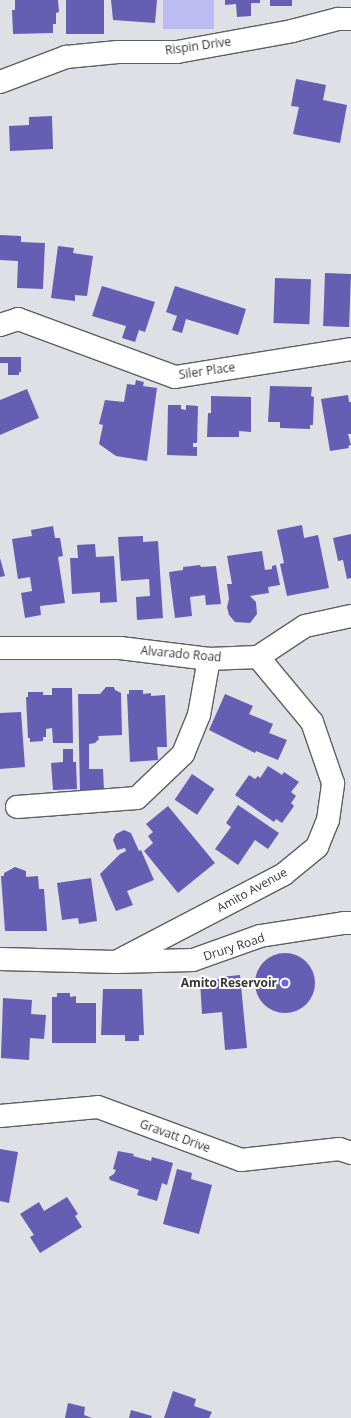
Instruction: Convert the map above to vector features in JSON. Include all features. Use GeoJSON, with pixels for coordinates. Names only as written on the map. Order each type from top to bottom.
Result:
{"type":"FeatureCollection","features":[{"type":"Feature","properties":{"kind":"street","name":"Rispin Drive"},"geometry":{"type":"LineString","coordinates":[[0,82],[66,57],[118,52],[176,52],[292,31],[338,19],[351,19]]}},
{"type":"Feature","properties":{"kind":"street","name":"Siler Place"},"geometry":{"type":"LineString","coordinates":[[0,325],[18,319],[175,377],[351,349]]}},
{"type":"Feature","properties":{"kind":"street"},"geometry":{"type":"LineString","coordinates":[[258,657],[305,626],[351,616]]}},
{"type":"Feature","properties":{"kind":"street","name":"Alvarado Road"},"geometry":{"type":"LineString","coordinates":[[0,648],[120,648],[209,659],[258,657]]}},
{"type":"Feature","properties":{"kind":"street","name":"Amito Avenue"},"geometry":{"type":"LineString","coordinates":[[0,960],[116,962],[284,874],[317,847],[328,820],[333,783],[312,722],[258,657]]}},
{"type":"Feature","properties":{"kind":"street"},"geometry":{"type":"LineString","coordinates":[[17,807],[137,798],[184,754],[199,715],[209,659]]}},
{"type":"Feature","properties":{"kind":"street","name":"Drury Road"},"geometry":{"type":"LineString","coordinates":[[116,962],[193,960],[260,936],[344,922],[351,923]]}},
{"type":"Feature","properties":{"kind":"street","name":"Gravatt Drive"},"geometry":{"type":"LineString","coordinates":[[0,1116],[98,1107],[241,1160],[339,1149],[351,1153]]}},
{"type":"Feature","properties":{"kind":"shaded area"},"geometry":{"type":"Polygon","coordinates":[[[163,0],[214,0],[214,29],[163,29],[163,0]]]}},
{"type":"Feature","properties":{"kind":"building"},"geometry":{"type":"Polygon","coordinates":[[[15,0],[58,0],[59,12],[56,13],[56,24],[53,24],[53,33],[13,34],[12,10],[15,10],[15,0]]]}},
{"type":"Feature","properties":{"kind":"building"},"geometry":{"type":"Polygon","coordinates":[[[66,0],[104,0],[104,34],[66,34],[66,0]]]}},
{"type":"Feature","properties":{"kind":"building"},"geometry":{"type":"Polygon","coordinates":[[[111,0],[157,0],[155,23],[113,20],[111,0]]]}},
{"type":"Feature","properties":{"kind":"building"},"geometry":{"type":"Polygon","coordinates":[[[225,0],[260,0],[260,3],[251,3],[251,16],[237,17],[236,4],[225,5],[225,0]]]}},
{"type":"Feature","properties":{"kind":"building"},"geometry":{"type":"Polygon","coordinates":[[[270,0],[292,0],[292,6],[270,6],[270,0]]]}},
{"type":"Feature","properties":{"kind":"building"},"geometry":{"type":"Polygon","coordinates":[[[296,79],[326,85],[323,100],[347,105],[340,143],[293,134],[299,107],[291,106],[296,79]]]}},
{"type":"Feature","properties":{"kind":"building"},"geometry":{"type":"Polygon","coordinates":[[[52,116],[53,149],[10,151],[9,126],[29,125],[29,117],[52,116]]]}},
{"type":"Feature","properties":{"kind":"building"},"geometry":{"type":"Polygon","coordinates":[[[0,235],[21,236],[21,242],[45,243],[43,289],[17,288],[18,261],[0,260],[0,235]]]}},
{"type":"Feature","properties":{"kind":"building"},"geometry":{"type":"Polygon","coordinates":[[[58,246],[74,248],[73,253],[93,256],[87,296],[75,295],[75,301],[51,298],[58,246]]]}},
{"type":"Feature","properties":{"kind":"building"},"geometry":{"type":"Polygon","coordinates":[[[325,273],[351,274],[349,327],[323,326],[325,273]]]}},
{"type":"Feature","properties":{"kind":"building"},"geometry":{"type":"Polygon","coordinates":[[[275,278],[311,279],[309,324],[273,323],[275,278]]]}},
{"type":"Feature","properties":{"kind":"building"},"geometry":{"type":"Polygon","coordinates":[[[102,286],[155,302],[145,332],[139,330],[135,342],[122,338],[126,326],[92,316],[102,286]]]}},
{"type":"Feature","properties":{"kind":"building"},"geometry":{"type":"Polygon","coordinates":[[[175,286],[246,309],[238,335],[186,319],[182,333],[172,330],[177,316],[166,312],[175,286]]]}},
{"type":"Feature","properties":{"kind":"building"},"geometry":{"type":"Polygon","coordinates":[[[0,357],[21,357],[21,372],[19,372],[19,375],[8,375],[8,363],[0,363],[0,357]]]}},
{"type":"Feature","properties":{"kind":"building"},"geometry":{"type":"Polygon","coordinates":[[[136,380],[144,382],[143,386],[157,388],[147,461],[116,456],[99,444],[103,425],[99,424],[105,400],[124,402],[127,384],[135,385],[136,380]]]}},
{"type":"Feature","properties":{"kind":"building"},"geometry":{"type":"Polygon","coordinates":[[[270,386],[312,387],[311,396],[314,397],[313,425],[310,425],[310,429],[280,428],[280,422],[268,422],[270,386]]]}},
{"type":"Feature","properties":{"kind":"building"},"geometry":{"type":"Polygon","coordinates":[[[27,389],[39,418],[0,435],[0,400],[27,389]]]}},
{"type":"Feature","properties":{"kind":"building"},"geometry":{"type":"Polygon","coordinates":[[[348,395],[349,402],[351,402],[351,434],[348,434],[351,445],[348,446],[349,448],[330,451],[321,399],[348,395]]]}},
{"type":"Feature","properties":{"kind":"building"},"geometry":{"type":"Polygon","coordinates":[[[211,396],[251,397],[251,432],[239,431],[239,437],[207,437],[208,413],[211,413],[211,396]]]}},
{"type":"Feature","properties":{"kind":"building"},"geometry":{"type":"Polygon","coordinates":[[[168,405],[181,405],[181,409],[186,410],[186,405],[198,406],[197,443],[193,443],[193,447],[197,447],[197,456],[167,455],[168,405]]]}},
{"type":"Feature","properties":{"kind":"building"},"geometry":{"type":"Polygon","coordinates":[[[302,525],[304,538],[318,535],[329,588],[287,596],[280,564],[284,563],[277,530],[302,525]]]}},
{"type":"Feature","properties":{"kind":"building"},"geometry":{"type":"Polygon","coordinates":[[[53,526],[55,538],[60,538],[63,556],[58,557],[65,603],[40,606],[41,615],[25,618],[21,593],[32,591],[30,577],[18,579],[12,539],[32,536],[31,530],[53,526]]]}},
{"type":"Feature","properties":{"kind":"building"},"geometry":{"type":"Polygon","coordinates":[[[351,534],[351,578],[347,579],[343,560],[338,561],[333,538],[351,534]]]}},
{"type":"Feature","properties":{"kind":"building"},"geometry":{"type":"Polygon","coordinates":[[[143,536],[143,542],[158,541],[163,618],[137,620],[136,597],[150,596],[149,579],[121,581],[118,537],[143,536]]]}},
{"type":"Feature","properties":{"kind":"building"},"geometry":{"type":"Polygon","coordinates":[[[95,544],[96,557],[114,556],[117,602],[100,603],[100,592],[72,594],[70,558],[78,558],[77,545],[95,544]]]}},
{"type":"Feature","properties":{"kind":"building"},"geometry":{"type":"Polygon","coordinates":[[[262,551],[265,570],[272,569],[272,566],[276,565],[280,585],[268,587],[269,593],[250,596],[256,602],[257,614],[250,623],[235,622],[229,615],[227,607],[229,599],[227,584],[232,584],[227,556],[262,551]]]}},
{"type":"Feature","properties":{"kind":"building"},"geometry":{"type":"Polygon","coordinates":[[[0,558],[5,576],[0,577],[0,558]]]}},
{"type":"Feature","properties":{"kind":"building"},"geometry":{"type":"Polygon","coordinates":[[[200,565],[201,567],[216,566],[221,604],[206,605],[205,595],[190,597],[192,616],[175,618],[169,572],[183,570],[183,567],[200,565]]]}},
{"type":"Feature","properties":{"kind":"building"},"geometry":{"type":"Polygon","coordinates":[[[106,687],[114,687],[115,690],[121,693],[122,735],[98,736],[99,739],[95,743],[89,744],[89,769],[103,769],[104,791],[80,792],[78,694],[100,694],[106,687]]]}},
{"type":"Feature","properties":{"kind":"building"},"geometry":{"type":"Polygon","coordinates":[[[52,688],[72,688],[73,743],[53,743],[52,728],[46,729],[46,737],[43,737],[43,741],[30,742],[30,738],[28,738],[26,697],[28,697],[28,692],[43,692],[43,695],[52,695],[52,688]]]}},
{"type":"Feature","properties":{"kind":"building"},"geometry":{"type":"Polygon","coordinates":[[[129,690],[143,690],[143,694],[151,693],[151,696],[165,695],[167,747],[157,747],[158,760],[130,762],[127,694],[129,694],[129,690]]]}},
{"type":"Feature","properties":{"kind":"building"},"geometry":{"type":"Polygon","coordinates":[[[225,694],[253,706],[249,714],[273,724],[269,733],[287,740],[278,760],[256,751],[255,753],[209,730],[225,694]]]}},
{"type":"Feature","properties":{"kind":"building"},"geometry":{"type":"Polygon","coordinates":[[[21,712],[25,767],[0,769],[0,713],[21,712]]]}},
{"type":"Feature","properties":{"kind":"building"},"geometry":{"type":"Polygon","coordinates":[[[63,749],[73,749],[73,762],[76,762],[77,789],[53,790],[51,763],[63,762],[63,749]]]}},
{"type":"Feature","properties":{"kind":"building"},"geometry":{"type":"Polygon","coordinates":[[[268,766],[282,775],[284,772],[299,782],[291,792],[296,796],[291,803],[294,806],[282,823],[276,819],[274,822],[235,795],[249,775],[255,779],[258,776],[260,778],[268,766]]]}},
{"type":"Feature","properties":{"kind":"building"},"geometry":{"type":"Polygon","coordinates":[[[192,774],[214,789],[197,815],[175,800],[192,774]]]}},
{"type":"Feature","properties":{"kind":"building"},"geometry":{"type":"Polygon","coordinates":[[[238,805],[279,833],[268,849],[255,840],[238,865],[215,849],[231,827],[226,823],[238,805]]]}},
{"type":"Feature","properties":{"kind":"building"},"geometry":{"type":"Polygon","coordinates":[[[168,806],[215,863],[178,893],[144,851],[153,843],[148,836],[153,832],[146,824],[168,806]]]}},
{"type":"Feature","properties":{"kind":"building"},"geometry":{"type":"Polygon","coordinates":[[[124,830],[131,833],[139,851],[141,850],[154,880],[127,891],[133,905],[116,911],[100,874],[120,854],[126,851],[125,848],[117,850],[113,840],[116,834],[124,830]]]}},
{"type":"Feature","properties":{"kind":"building"},"geometry":{"type":"Polygon","coordinates":[[[15,867],[26,871],[26,877],[38,876],[39,889],[44,889],[47,931],[5,931],[1,876],[4,876],[4,873],[15,867]]]}},
{"type":"Feature","properties":{"kind":"building"},"geometry":{"type":"Polygon","coordinates":[[[91,878],[97,921],[79,924],[78,918],[62,920],[57,883],[91,878]]]}},
{"type":"Feature","properties":{"kind":"building","name":"Amito Reservoir"},"geometry":{"type":"Polygon","coordinates":[[[279,953],[291,953],[302,958],[310,966],[315,977],[313,995],[302,1008],[291,1013],[279,1013],[268,1008],[260,1000],[255,989],[255,977],[260,966],[268,958],[279,953]]]}},
{"type":"Feature","properties":{"kind":"building"},"geometry":{"type":"Polygon","coordinates":[[[240,975],[247,1048],[225,1050],[222,1012],[202,1014],[200,981],[240,975]]]}},
{"type":"Feature","properties":{"kind":"building"},"geometry":{"type":"Polygon","coordinates":[[[103,989],[142,989],[144,1035],[139,1035],[139,1041],[125,1041],[125,1035],[101,1035],[103,989]]]}},
{"type":"Feature","properties":{"kind":"building"},"geometry":{"type":"Polygon","coordinates":[[[57,993],[70,993],[70,997],[76,996],[76,1003],[96,1003],[96,1043],[52,1043],[52,997],[57,997],[57,993]]]}},
{"type":"Feature","properties":{"kind":"building"},"geometry":{"type":"Polygon","coordinates":[[[3,998],[32,1000],[31,1014],[46,1015],[44,1039],[30,1038],[29,1060],[1,1058],[3,998]]]}},
{"type":"Feature","properties":{"kind":"building"},"geometry":{"type":"Polygon","coordinates":[[[0,1149],[18,1152],[9,1203],[0,1201],[0,1149]]]}},
{"type":"Feature","properties":{"kind":"building"},"geometry":{"type":"Polygon","coordinates":[[[118,1151],[134,1154],[133,1156],[151,1161],[152,1157],[173,1163],[167,1185],[162,1183],[157,1201],[137,1195],[139,1190],[110,1180],[109,1177],[114,1174],[116,1170],[113,1169],[118,1151]]]}},
{"type":"Feature","properties":{"kind":"building"},"geometry":{"type":"Polygon","coordinates":[[[177,1169],[192,1173],[191,1179],[212,1185],[199,1234],[163,1224],[177,1169]]]}},
{"type":"Feature","properties":{"kind":"building"},"geometry":{"type":"Polygon","coordinates":[[[67,1197],[78,1214],[75,1216],[82,1227],[40,1253],[30,1237],[34,1235],[20,1214],[39,1202],[44,1211],[67,1197]]]}},
{"type":"Feature","properties":{"kind":"building"},"geometry":{"type":"Polygon","coordinates":[[[173,1391],[196,1399],[194,1406],[212,1412],[209,1418],[164,1418],[173,1391]]]}},
{"type":"Feature","properties":{"kind":"building"},"geometry":{"type":"Polygon","coordinates":[[[68,1403],[85,1407],[84,1415],[92,1418],[65,1418],[68,1403]]]}},
{"type":"Feature","properties":{"kind":"building"},"geometry":{"type":"Polygon","coordinates":[[[131,1410],[152,1416],[151,1418],[129,1418],[131,1410]]]}},
{"type":"Feature","properties":{"kind":"place","name":"Amito Reservoir"},"geometry":{"type":"Point","coordinates":[285,983]}}]}
